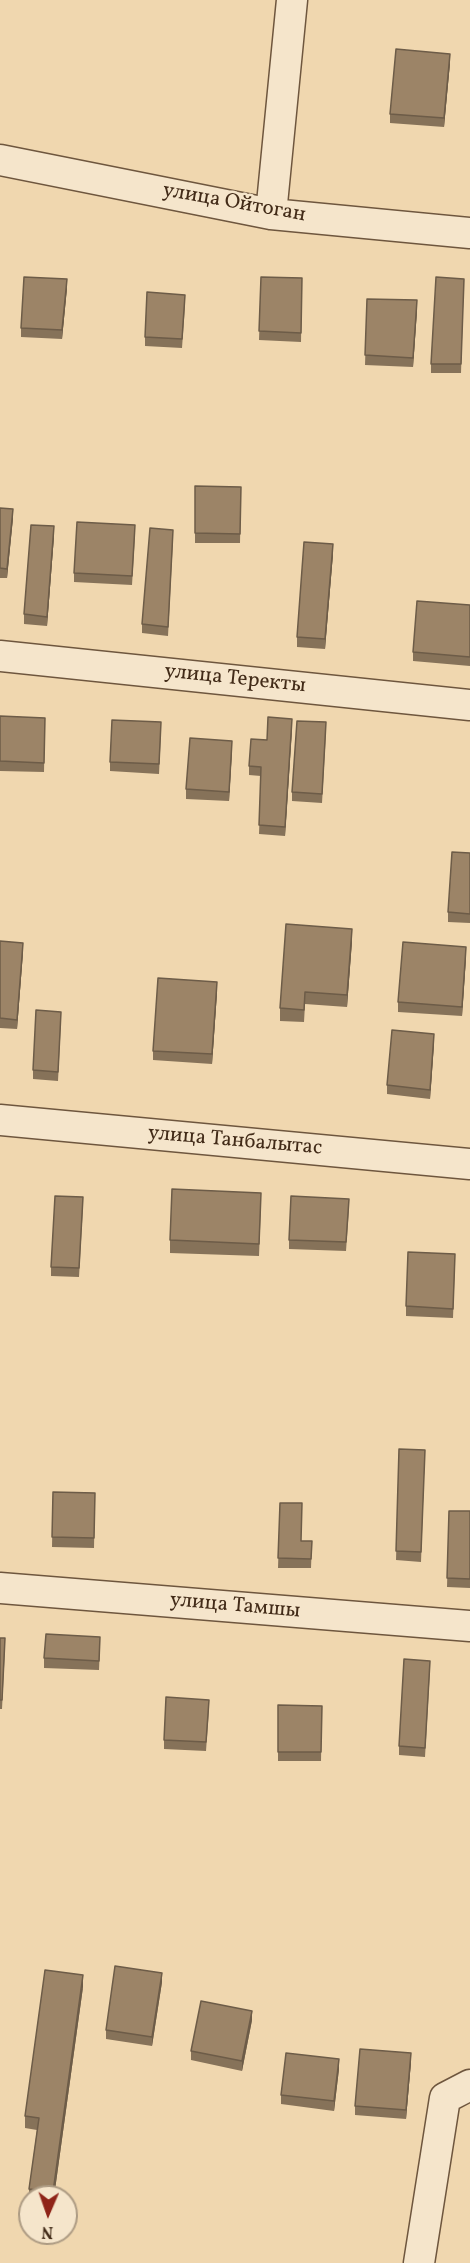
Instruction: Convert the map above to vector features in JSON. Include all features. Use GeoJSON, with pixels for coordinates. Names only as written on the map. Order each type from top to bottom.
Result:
{"type":"FeatureCollection","features":[{"type":"Feature","properties":{"kind":"street"},"geometry":{"type":"LineString","coordinates":[[271,214],[292,0]]}},
{"type":"Feature","properties":{"kind":"street","name":"улица Ойтоган"},"geometry":{"type":"LineString","coordinates":[[0,160],[271,214],[470,233]]}},
{"type":"Feature","properties":{"kind":"street","name":"улица Теректы"},"geometry":{"type":"LineString","coordinates":[[0,656],[470,705]]}},
{"type":"Feature","properties":{"kind":"street","name":"улица Танбалытас"},"geometry":{"type":"LineString","coordinates":[[0,1120],[470,1164]]}},
{"type":"Feature","properties":{"kind":"street","name":"улица Тамшы"},"geometry":{"type":"LineString","coordinates":[[0,1588],[470,1626]]}},
{"type":"Feature","properties":{"kind":"street"},"geometry":{"type":"LineString","coordinates":[[419,2263],[445,2098],[470,2085]]}},
{"type":"Feature","properties":{"kind":"building"},"geometry":{"type":"Polygon","coordinates":[[[396,49],[450,54],[444,118],[390,114],[396,49]]]}},
{"type":"Feature","properties":{"kind":"building"},"geometry":{"type":"Polygon","coordinates":[[[24,277],[67,279],[62,330],[21,328],[24,277]]]}},
{"type":"Feature","properties":{"kind":"building"},"geometry":{"type":"Polygon","coordinates":[[[261,277],[302,278],[301,333],[259,331],[261,277]]]}},
{"type":"Feature","properties":{"kind":"building"},"geometry":{"type":"Polygon","coordinates":[[[436,277],[464,279],[461,364],[431,364],[436,277]]]}},
{"type":"Feature","properties":{"kind":"building"},"geometry":{"type":"Polygon","coordinates":[[[147,292],[185,295],[182,339],[145,337],[147,292]]]}},
{"type":"Feature","properties":{"kind":"building"},"geometry":{"type":"Polygon","coordinates":[[[367,299],[417,300],[413,358],[365,355],[367,299]]]}},
{"type":"Feature","properties":{"kind":"building"},"geometry":{"type":"Polygon","coordinates":[[[195,486],[241,487],[240,534],[195,533],[195,486]]]}},
{"type":"Feature","properties":{"kind":"building"},"geometry":{"type":"Polygon","coordinates":[[[0,508],[13,509],[7,569],[0,568],[0,508]]]}},
{"type":"Feature","properties":{"kind":"building"},"geometry":{"type":"Polygon","coordinates":[[[77,522],[135,525],[132,576],[74,573],[77,522]]]}},
{"type":"Feature","properties":{"kind":"building"},"geometry":{"type":"Polygon","coordinates":[[[31,525],[54,526],[47,617],[24,614],[31,525]]]}},
{"type":"Feature","properties":{"kind":"building"},"geometry":{"type":"Polygon","coordinates":[[[150,528],[173,530],[168,627],[142,624],[150,528]]]}},
{"type":"Feature","properties":{"kind":"building"},"geometry":{"type":"Polygon","coordinates":[[[304,542],[333,544],[325,639],[297,637],[304,542]]]}},
{"type":"Feature","properties":{"kind":"building"},"geometry":{"type":"Polygon","coordinates":[[[417,601],[470,605],[470,657],[413,652],[417,601]]]}},
{"type":"Feature","properties":{"kind":"building"},"geometry":{"type":"Polygon","coordinates":[[[0,716],[45,718],[44,763],[0,761],[0,716]]]}},
{"type":"Feature","properties":{"kind":"building"},"geometry":{"type":"Polygon","coordinates":[[[268,717],[292,719],[285,827],[259,825],[261,767],[249,766],[251,739],[267,740],[268,717]]]}},
{"type":"Feature","properties":{"kind":"building"},"geometry":{"type":"Polygon","coordinates":[[[112,720],[161,722],[159,764],[110,762],[112,720]]]}},
{"type":"Feature","properties":{"kind":"building"},"geometry":{"type":"Polygon","coordinates":[[[297,721],[326,722],[322,794],[292,792],[297,721]]]}},
{"type":"Feature","properties":{"kind":"building"},"geometry":{"type":"Polygon","coordinates":[[[190,738],[232,741],[229,792],[186,789],[190,738]]]}},
{"type":"Feature","properties":{"kind":"building"},"geometry":{"type":"Polygon","coordinates":[[[452,852],[470,853],[470,914],[448,912],[452,852]]]}},
{"type":"Feature","properties":{"kind":"building"},"geometry":{"type":"Polygon","coordinates":[[[286,924],[352,929],[347,995],[305,992],[304,1010],[280,1008],[286,924]]]}},
{"type":"Feature","properties":{"kind":"building"},"geometry":{"type":"Polygon","coordinates":[[[0,941],[23,943],[17,1020],[0,1018],[0,941]]]}},
{"type":"Feature","properties":{"kind":"building"},"geometry":{"type":"Polygon","coordinates":[[[403,942],[466,947],[462,1007],[398,1002],[403,942]]]}},
{"type":"Feature","properties":{"kind":"building"},"geometry":{"type":"Polygon","coordinates":[[[158,978],[217,982],[212,1054],[153,1051],[158,978]]]}},
{"type":"Feature","properties":{"kind":"building"},"geometry":{"type":"Polygon","coordinates":[[[36,1010],[61,1012],[58,1072],[33,1070],[36,1010]]]}},
{"type":"Feature","properties":{"kind":"building"},"geometry":{"type":"Polygon","coordinates":[[[392,1030],[434,1034],[430,1090],[387,1085],[392,1030]]]}},
{"type":"Feature","properties":{"kind":"building"},"geometry":{"type":"Polygon","coordinates":[[[172,1189],[261,1193],[259,1244],[170,1240],[172,1189]]]}},
{"type":"Feature","properties":{"kind":"building"},"geometry":{"type":"Polygon","coordinates":[[[55,1196],[83,1197],[79,1268],[51,1267],[55,1196]]]}},
{"type":"Feature","properties":{"kind":"building"},"geometry":{"type":"Polygon","coordinates":[[[291,1196],[349,1199],[346,1242],[289,1240],[291,1196]]]}},
{"type":"Feature","properties":{"kind":"building"},"geometry":{"type":"Polygon","coordinates":[[[408,1252],[455,1254],[453,1309],[406,1306],[408,1252]]]}},
{"type":"Feature","properties":{"kind":"building"},"geometry":{"type":"Polygon","coordinates":[[[399,1449],[425,1450],[421,1552],[396,1551],[399,1449]]]}},
{"type":"Feature","properties":{"kind":"building"},"geometry":{"type":"Polygon","coordinates":[[[53,1492],[95,1493],[94,1538],[52,1537],[53,1492]]]}},
{"type":"Feature","properties":{"kind":"building"},"geometry":{"type":"Polygon","coordinates":[[[280,1503],[302,1503],[301,1541],[312,1541],[311,1559],[278,1558],[280,1503]]]}},
{"type":"Feature","properties":{"kind":"building"},"geometry":{"type":"Polygon","coordinates":[[[449,1511],[470,1511],[470,1579],[447,1578],[449,1511]]]}},
{"type":"Feature","properties":{"kind":"building"},"geometry":{"type":"Polygon","coordinates":[[[46,1634],[100,1637],[99,1661],[44,1658],[46,1634]]]}},
{"type":"Feature","properties":{"kind":"building"},"geometry":{"type":"Polygon","coordinates":[[[0,1638],[5,1638],[2,1700],[0,1700],[0,1638]]]}},
{"type":"Feature","properties":{"kind":"building"},"geometry":{"type":"Polygon","coordinates":[[[404,1659],[430,1661],[425,1748],[399,1746],[404,1659]]]}},
{"type":"Feature","properties":{"kind":"building"},"geometry":{"type":"Polygon","coordinates":[[[166,1697],[209,1700],[206,1742],[164,1740],[166,1697]]]}},
{"type":"Feature","properties":{"kind":"building"},"geometry":{"type":"Polygon","coordinates":[[[278,1705],[322,1706],[321,1752],[278,1752],[278,1705]]]}},
{"type":"Feature","properties":{"kind":"building"},"geometry":{"type":"Polygon","coordinates":[[[115,1966],[162,1973],[152,2037],[106,2030],[115,1966]]]}},
{"type":"Feature","properties":{"kind":"building"},"geometry":{"type":"Polygon","coordinates":[[[45,1970],[83,1975],[54,2185],[30,2185],[39,2118],[25,2116],[45,1970]]]}},
{"type":"Feature","properties":{"kind":"building"},"geometry":{"type":"Polygon","coordinates":[[[201,2001],[252,2011],[242,2061],[191,2051],[201,2001]]]}},
{"type":"Feature","properties":{"kind":"building"},"geometry":{"type":"Polygon","coordinates":[[[360,2049],[411,2053],[406,2110],[355,2106],[360,2049]]]}},
{"type":"Feature","properties":{"kind":"building"},"geometry":{"type":"Polygon","coordinates":[[[286,2053],[339,2059],[334,2101],[281,2095],[286,2053]]]}}]}
